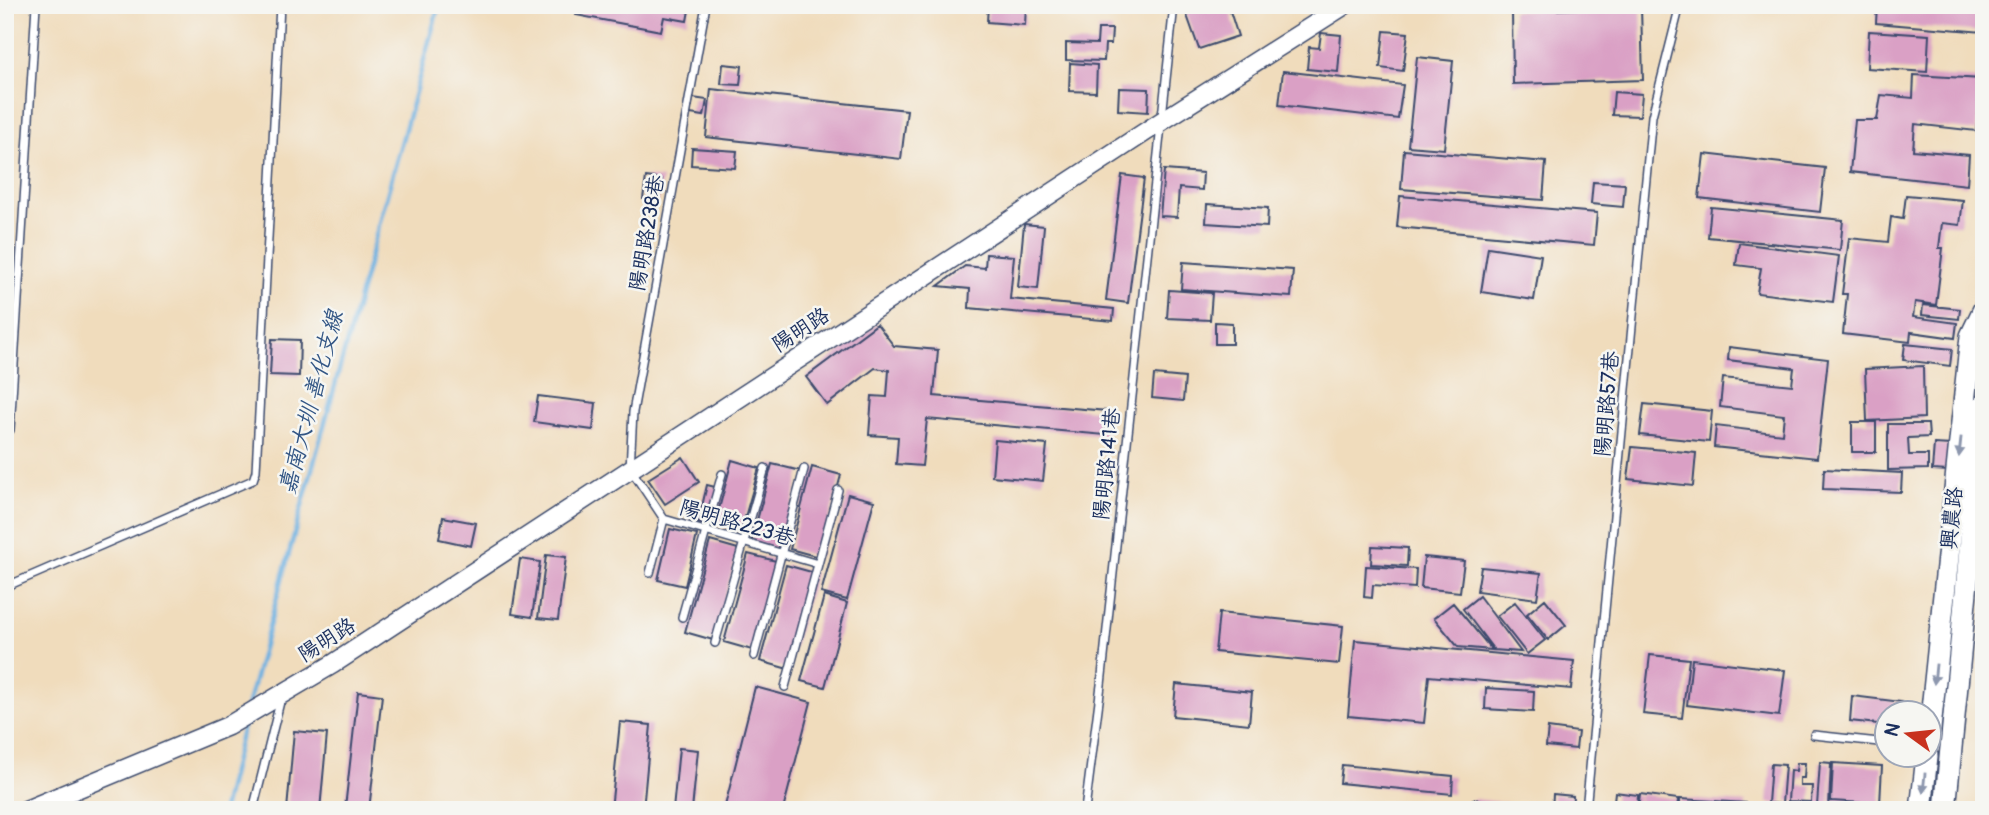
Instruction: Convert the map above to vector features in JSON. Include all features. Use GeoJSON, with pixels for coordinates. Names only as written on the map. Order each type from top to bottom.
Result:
{"type":"FeatureCollection","features":[{"type":"Feature","properties":{"kind":"main road","name":"興農路"},"geometry":{"type":"LineString","coordinates":[[1933,700],[1971,336],[1984,309]]}},
{"type":"Feature","properties":{"kind":"main road","name":"興農路"},"geometry":{"type":"LineString","coordinates":[[1945,810],[1984,405]]}},
{"type":"Feature","properties":{"kind":"main road"},"geometry":{"type":"LineString","coordinates":[[1921,810],[1925,770]]}},
{"type":"Feature","properties":{"kind":"street","name":"陽明路"},"geometry":{"type":"LineString","coordinates":[[26,810],[228,726],[333,664],[1162,121],[1345,5]]}},
{"type":"Feature","properties":{"kind":"lane"},"geometry":{"type":"LineString","coordinates":[[10,430],[36,5]]}},
{"type":"Feature","properties":{"kind":"lane"},"geometry":{"type":"LineString","coordinates":[[5,587],[253,480],[256,471],[280,5]]}},
{"type":"Feature","properties":{"kind":"lane","name":"陽明路238巷"},"geometry":{"type":"LineString","coordinates":[[630,468],[633,412],[706,5]]}},
{"type":"Feature","properties":{"kind":"lane","name":"陽明路141巷"},"geometry":{"type":"LineString","coordinates":[[1084,810],[1103,671],[1174,5]]}},
{"type":"Feature","properties":{"kind":"lane","name":"陽明路57巷"},"geometry":{"type":"LineString","coordinates":[[1586,810],[1652,116],[1680,5]]}},
{"type":"Feature","properties":{"kind":"lane","name":"陽明路223巷"},"geometry":{"type":"LineString","coordinates":[[630,468],[664,519],[818,564]]}},
{"type":"Feature","properties":{"kind":"lane"},"geometry":{"type":"LineString","coordinates":[[715,643],[765,468]]}},
{"type":"Feature","properties":{"kind":"lane"},"geometry":{"type":"LineString","coordinates":[[754,656],[804,469]]}},
{"type":"Feature","properties":{"kind":"lane"},"geometry":{"type":"LineString","coordinates":[[682,617],[722,474]]}},
{"type":"Feature","properties":{"kind":"lane"},"geometry":{"type":"LineString","coordinates":[[785,687],[838,491]]}},
{"type":"Feature","properties":{"kind":"lane"},"geometry":{"type":"LineString","coordinates":[[650,573],[664,519]]}},
{"type":"Feature","properties":{"kind":"lane"},"geometry":{"type":"LineString","coordinates":[[253,810],[282,694]]}},
{"type":"Feature","properties":{"kind":"lane"},"geometry":{"type":"LineString","coordinates":[[1814,735],[1874,741]]}},
{"type":"Feature","properties":{"kind":"building"},"geometry":{"type":"Polygon","coordinates":[[[515,5],[552,5],[551,14],[515,5]]]}},
{"type":"Feature","properties":{"kind":"building"},"geometry":{"type":"Polygon","coordinates":[[[577,5],[690,5],[687,21],[664,17],[661,31],[576,15],[577,5]]]}},
{"type":"Feature","properties":{"kind":"building"},"geometry":{"type":"Polygon","coordinates":[[[988,5],[1026,5],[1025,25],[987,22],[988,5]]]}},
{"type":"Feature","properties":{"kind":"building"},"geometry":{"type":"Polygon","coordinates":[[[1039,5],[1048,5],[1045,12],[1038,12],[1039,5]]]}},
{"type":"Feature","properties":{"kind":"building"},"geometry":{"type":"Polygon","coordinates":[[[1059,5],[1106,5],[1105,12],[1059,5]]]}},
{"type":"Feature","properties":{"kind":"building"},"geometry":{"type":"Polygon","coordinates":[[[1228,5],[1238,36],[1199,49],[1184,7],[1228,5]]]}},
{"type":"Feature","properties":{"kind":"building"},"geometry":{"type":"Polygon","coordinates":[[[1877,5],[1984,5],[1983,32],[1876,23],[1877,5]]]}},
{"type":"Feature","properties":{"kind":"building"},"geometry":{"type":"Polygon","coordinates":[[[1641,7],[1643,80],[1513,84],[1512,11],[1641,7]]]}},
{"type":"Feature","properties":{"kind":"building"},"geometry":{"type":"Polygon","coordinates":[[[1098,29],[1112,29],[1111,44],[1105,44],[1104,61],[1066,60],[1066,43],[1097,44],[1098,29]]]}},
{"type":"Feature","properties":{"kind":"building"},"geometry":{"type":"Polygon","coordinates":[[[1384,31],[1408,33],[1403,71],[1380,68],[1384,31]]]}},
{"type":"Feature","properties":{"kind":"building"},"geometry":{"type":"Polygon","coordinates":[[[1869,31],[1929,35],[1927,72],[1867,68],[1869,31]]]}},
{"type":"Feature","properties":{"kind":"building"},"geometry":{"type":"Polygon","coordinates":[[[1321,33],[1341,35],[1338,72],[1307,69],[1309,47],[1319,48],[1321,33]]]}},
{"type":"Feature","properties":{"kind":"building"},"geometry":{"type":"Polygon","coordinates":[[[1417,57],[1453,61],[1444,149],[1408,146],[1417,57]]]}},
{"type":"Feature","properties":{"kind":"building"},"geometry":{"type":"Polygon","coordinates":[[[1070,63],[1097,65],[1096,92],[1069,91],[1070,63]]]}},
{"type":"Feature","properties":{"kind":"building"},"geometry":{"type":"Polygon","coordinates":[[[723,64],[742,66],[740,85],[721,84],[723,64]]]}},
{"type":"Feature","properties":{"kind":"building"},"geometry":{"type":"Polygon","coordinates":[[[1283,71],[1403,85],[1398,119],[1279,105],[1283,71]]]}},
{"type":"Feature","properties":{"kind":"building"},"geometry":{"type":"Polygon","coordinates":[[[1914,75],[1982,79],[1976,131],[1915,124],[1913,150],[1969,155],[1967,185],[1850,172],[1855,120],[1877,120],[1881,95],[1913,98],[1914,75]]]}},
{"type":"Feature","properties":{"kind":"building"},"geometry":{"type":"Polygon","coordinates":[[[1119,88],[1149,89],[1148,112],[1118,110],[1119,88]]]}},
{"type":"Feature","properties":{"kind":"building"},"geometry":{"type":"Polygon","coordinates":[[[711,89],[907,110],[901,159],[706,137],[711,89]]]}},
{"type":"Feature","properties":{"kind":"building"},"geometry":{"type":"Polygon","coordinates":[[[1614,92],[1642,94],[1640,116],[1612,115],[1614,92]]]}},
{"type":"Feature","properties":{"kind":"building"},"geometry":{"type":"Polygon","coordinates":[[[693,98],[707,100],[704,116],[690,114],[693,98]]]}},
{"type":"Feature","properties":{"kind":"building"},"geometry":{"type":"Polygon","coordinates":[[[692,148],[737,151],[735,168],[691,165],[692,148]]]}},
{"type":"Feature","properties":{"kind":"building"},"geometry":{"type":"Polygon","coordinates":[[[1404,150],[1546,162],[1543,200],[1401,189],[1404,150]]]}},
{"type":"Feature","properties":{"kind":"building"},"geometry":{"type":"Polygon","coordinates":[[[1704,154],[1825,168],[1820,212],[1699,198],[1704,154]]]}},
{"type":"Feature","properties":{"kind":"building"},"geometry":{"type":"Polygon","coordinates":[[[1164,170],[1203,173],[1202,190],[1179,188],[1177,217],[1160,216],[1164,170]]]}},
{"type":"Feature","properties":{"kind":"building"},"geometry":{"type":"Polygon","coordinates":[[[1122,175],[1144,178],[1128,303],[1106,300],[1122,175]]]}},
{"type":"Feature","properties":{"kind":"building"},"geometry":{"type":"Polygon","coordinates":[[[646,177],[662,179],[658,202],[643,199],[646,177]]]}},
{"type":"Feature","properties":{"kind":"building"},"geometry":{"type":"Polygon","coordinates":[[[1593,182],[1625,184],[1623,207],[1591,204],[1593,182]]]}},
{"type":"Feature","properties":{"kind":"building"},"geometry":{"type":"Polygon","coordinates":[[[1906,195],[1963,200],[1960,225],[1942,223],[1939,248],[1943,248],[1936,305],[1915,302],[1913,317],[1957,323],[1955,338],[1911,332],[1910,342],[1843,334],[1847,294],[1842,294],[1849,238],[1888,242],[1891,217],[1903,219],[1906,195]]]}},
{"type":"Feature","properties":{"kind":"building"},"geometry":{"type":"Polygon","coordinates":[[[1400,196],[1597,213],[1594,245],[1397,227],[1400,196]]]}},
{"type":"Feature","properties":{"kind":"building"},"geometry":{"type":"Polygon","coordinates":[[[1207,204],[1268,208],[1267,227],[1206,223],[1207,204]]]}},
{"type":"Feature","properties":{"kind":"building"},"geometry":{"type":"Polygon","coordinates":[[[1711,207],[1843,220],[1840,250],[1708,237],[1711,207]]]}},
{"type":"Feature","properties":{"kind":"building"},"geometry":{"type":"Polygon","coordinates":[[[1024,224],[1044,226],[1038,289],[1018,287],[1024,224]]]}},
{"type":"Feature","properties":{"kind":"building"},"geometry":{"type":"Polygon","coordinates":[[[1739,243],[1839,256],[1833,302],[1757,293],[1761,268],[1736,265],[1739,243]]]}},
{"type":"Feature","properties":{"kind":"building"},"geometry":{"type":"Polygon","coordinates":[[[1488,247],[1541,255],[1534,300],[1481,292],[1488,247]]]}},
{"type":"Feature","properties":{"kind":"building"},"geometry":{"type":"Polygon","coordinates":[[[986,254],[1014,256],[1010,299],[1114,309],[1113,321],[969,308],[970,289],[938,286],[965,266],[985,268],[986,254]]]}},
{"type":"Feature","properties":{"kind":"building"},"geometry":{"type":"Polygon","coordinates":[[[1183,262],[1293,270],[1291,297],[1181,289],[1183,262]]]}},
{"type":"Feature","properties":{"kind":"building"},"geometry":{"type":"Polygon","coordinates":[[[1169,290],[1212,293],[1210,320],[1167,318],[1169,290]]]}},
{"type":"Feature","properties":{"kind":"building"},"geometry":{"type":"Polygon","coordinates":[[[1923,305],[1960,309],[1959,319],[1922,315],[1923,305]]]}},
{"type":"Feature","properties":{"kind":"building"},"geometry":{"type":"Polygon","coordinates":[[[1215,322],[1232,323],[1232,344],[1215,344],[1215,322]]]}},
{"type":"Feature","properties":{"kind":"building"},"geometry":{"type":"Polygon","coordinates":[[[877,324],[894,346],[938,350],[934,396],[1107,411],[1105,435],[927,419],[922,466],[896,464],[898,437],[869,435],[872,396],[887,397],[889,370],[875,368],[827,405],[806,377],[877,324]]]}},
{"type":"Feature","properties":{"kind":"building"},"geometry":{"type":"Polygon","coordinates":[[[272,339],[300,340],[299,376],[270,375],[272,339]]]}},
{"type":"Feature","properties":{"kind":"building"},"geometry":{"type":"Polygon","coordinates":[[[1905,344],[1952,349],[1950,366],[1903,360],[1905,344]]]}},
{"type":"Feature","properties":{"kind":"building"},"geometry":{"type":"Polygon","coordinates":[[[1729,347],[1828,359],[1817,458],[1714,447],[1716,426],[1782,434],[1784,415],[1720,407],[1723,378],[1792,385],[1794,368],[1728,360],[1729,347]]]}},
{"type":"Feature","properties":{"kind":"building"},"geometry":{"type":"Polygon","coordinates":[[[1923,366],[1924,418],[1867,421],[1865,369],[1923,366]]]}},
{"type":"Feature","properties":{"kind":"building"},"geometry":{"type":"Polygon","coordinates":[[[1154,375],[1185,378],[1183,401],[1152,398],[1154,375]]]}},
{"type":"Feature","properties":{"kind":"building"},"geometry":{"type":"Polygon","coordinates":[[[538,396],[596,403],[593,430],[534,422],[538,396]]]}},
{"type":"Feature","properties":{"kind":"building"},"geometry":{"type":"Polygon","coordinates":[[[1644,404],[1712,411],[1709,442],[1640,435],[1644,404]]]}},
{"type":"Feature","properties":{"kind":"building"},"geometry":{"type":"Polygon","coordinates":[[[1852,422],[1876,422],[1876,452],[1852,452],[1852,422]]]}},
{"type":"Feature","properties":{"kind":"building"},"geometry":{"type":"Polygon","coordinates":[[[1888,424],[1928,424],[1929,437],[1908,438],[1909,455],[1928,455],[1928,469],[1888,470],[1888,424]]]}},
{"type":"Feature","properties":{"kind":"building"},"geometry":{"type":"Polygon","coordinates":[[[995,440],[1047,445],[1043,481],[992,476],[995,440]]]}},
{"type":"Feature","properties":{"kind":"building"},"geometry":{"type":"Polygon","coordinates":[[[1934,444],[1951,445],[1949,471],[1932,470],[1934,444]]]}},
{"type":"Feature","properties":{"kind":"building"},"geometry":{"type":"Polygon","coordinates":[[[1632,447],[1696,453],[1693,486],[1628,479],[1632,447]]]}},
{"type":"Feature","properties":{"kind":"building"},"geometry":{"type":"Polygon","coordinates":[[[683,457],[699,482],[665,504],[648,479],[683,457]]]}},
{"type":"Feature","properties":{"kind":"building"},"geometry":{"type":"Polygon","coordinates":[[[732,460],[759,468],[741,531],[715,524],[732,460]]]}},
{"type":"Feature","properties":{"kind":"building"},"geometry":{"type":"Polygon","coordinates":[[[772,464],[801,471],[780,551],[751,543],[772,464]]]}},
{"type":"Feature","properties":{"kind":"building"},"geometry":{"type":"Polygon","coordinates":[[[812,467],[841,475],[819,557],[790,549],[812,467]]]}},
{"type":"Feature","properties":{"kind":"building"},"geometry":{"type":"Polygon","coordinates":[[[1824,469],[1902,473],[1901,492],[1823,489],[1824,469]]]}},
{"type":"Feature","properties":{"kind":"building"},"geometry":{"type":"Polygon","coordinates":[[[707,485],[719,488],[710,526],[698,523],[707,485]]]}},
{"type":"Feature","properties":{"kind":"building"},"geometry":{"type":"Polygon","coordinates":[[[848,494],[874,501],[847,600],[821,593],[848,494]]]}},
{"type":"Feature","properties":{"kind":"building"},"geometry":{"type":"Polygon","coordinates":[[[443,517],[476,523],[471,546],[439,539],[443,517]]]}},
{"type":"Feature","properties":{"kind":"building"},"geometry":{"type":"Polygon","coordinates":[[[670,529],[697,535],[685,586],[658,580],[670,529]]]}},
{"type":"Feature","properties":{"kind":"building"},"geometry":{"type":"Polygon","coordinates":[[[710,541],[738,549],[713,640],[685,632],[710,541]]]}},
{"type":"Feature","properties":{"kind":"building"},"geometry":{"type":"Polygon","coordinates":[[[1372,546],[1408,548],[1407,566],[1371,564],[1372,546]]]}},
{"type":"Feature","properties":{"kind":"building"},"geometry":{"type":"Polygon","coordinates":[[[748,554],[776,561],[752,650],[724,642],[748,554]]]}},
{"type":"Feature","properties":{"kind":"building"},"geometry":{"type":"Polygon","coordinates":[[[546,555],[566,557],[558,620],[538,618],[546,555]]]}},
{"type":"Feature","properties":{"kind":"building"},"geometry":{"type":"Polygon","coordinates":[[[1424,557],[1464,561],[1460,592],[1421,588],[1424,557]]]}},
{"type":"Feature","properties":{"kind":"building"},"geometry":{"type":"Polygon","coordinates":[[[520,559],[540,562],[532,617],[512,614],[520,559]]]}},
{"type":"Feature","properties":{"kind":"building"},"geometry":{"type":"Polygon","coordinates":[[[786,565],[815,573],[788,669],[760,661],[786,565]]]}},
{"type":"Feature","properties":{"kind":"building"},"geometry":{"type":"Polygon","coordinates":[[[1366,566],[1416,569],[1415,588],[1373,585],[1372,598],[1364,597],[1366,566]]]}},
{"type":"Feature","properties":{"kind":"building"},"geometry":{"type":"Polygon","coordinates":[[[1481,567],[1541,573],[1537,599],[1477,591],[1481,567]]]}},
{"type":"Feature","properties":{"kind":"building"},"geometry":{"type":"Polygon","coordinates":[[[824,596],[847,603],[825,687],[801,681],[824,596]]]}},
{"type":"Feature","properties":{"kind":"building"},"geometry":{"type":"Polygon","coordinates":[[[1479,596],[1521,652],[1494,650],[1463,609],[1479,596]]]}},
{"type":"Feature","properties":{"kind":"building"},"geometry":{"type":"Polygon","coordinates":[[[1545,599],[1566,625],[1548,640],[1527,614],[1545,599]]]}},
{"type":"Feature","properties":{"kind":"building"},"geometry":{"type":"Polygon","coordinates":[[[1515,602],[1545,640],[1527,654],[1497,616],[1515,602]]]}},
{"type":"Feature","properties":{"kind":"building"},"geometry":{"type":"Polygon","coordinates":[[[1453,603],[1492,650],[1458,647],[1434,618],[1453,603]]]}},
{"type":"Feature","properties":{"kind":"building"},"geometry":{"type":"Polygon","coordinates":[[[1219,613],[1343,626],[1339,664],[1215,652],[1219,613]]]}},
{"type":"Feature","properties":{"kind":"building"},"geometry":{"type":"Polygon","coordinates":[[[1355,640],[1574,661],[1571,689],[1429,676],[1424,723],[1348,716],[1355,640]]]}},
{"type":"Feature","properties":{"kind":"building"},"geometry":{"type":"Polygon","coordinates":[[[1650,655],[1689,659],[1682,718],[1643,714],[1650,655]]]}},
{"type":"Feature","properties":{"kind":"building"},"geometry":{"type":"Polygon","coordinates":[[[1692,659],[1785,670],[1779,716],[1687,705],[1692,659]]]}},
{"type":"Feature","properties":{"kind":"building"},"geometry":{"type":"Polygon","coordinates":[[[1176,684],[1252,692],[1249,724],[1173,716],[1176,684]]]}},
{"type":"Feature","properties":{"kind":"building"},"geometry":{"type":"Polygon","coordinates":[[[755,687],[811,702],[783,810],[724,810],[755,687]]]}},
{"type":"Feature","properties":{"kind":"building"},"geometry":{"type":"Polygon","coordinates":[[[1486,688],[1534,691],[1533,712],[1485,709],[1486,688]]]}},
{"type":"Feature","properties":{"kind":"building"},"geometry":{"type":"Polygon","coordinates":[[[358,692],[382,695],[369,810],[345,808],[358,692]]]}},
{"type":"Feature","properties":{"kind":"building"},"geometry":{"type":"Polygon","coordinates":[[[1852,696],[1885,700],[1874,700],[1874,724],[1850,721],[1852,696]]]}},
{"type":"Feature","properties":{"kind":"building"},"geometry":{"type":"Polygon","coordinates":[[[1980,718],[1984,719],[1984,755],[1977,754],[1980,718]]]}},
{"type":"Feature","properties":{"kind":"building"},"geometry":{"type":"Polygon","coordinates":[[[620,722],[651,725],[643,810],[611,810],[620,722]]]}},
{"type":"Feature","properties":{"kind":"building"},"geometry":{"type":"Polygon","coordinates":[[[1548,728],[1578,732],[1576,749],[1546,746],[1548,728]]]}},
{"type":"Feature","properties":{"kind":"building"},"geometry":{"type":"Polygon","coordinates":[[[294,731],[327,734],[320,810],[287,810],[294,731]]]}},
{"type":"Feature","properties":{"kind":"building"},"geometry":{"type":"Polygon","coordinates":[[[679,748],[698,750],[692,810],[673,810],[679,748]]]}},
{"type":"Feature","properties":{"kind":"building"},"geometry":{"type":"Polygon","coordinates":[[[1820,762],[1831,763],[1829,807],[1817,806],[1820,762]]]}},
{"type":"Feature","properties":{"kind":"building"},"geometry":{"type":"Polygon","coordinates":[[[1797,763],[1805,763],[1804,778],[1800,778],[1800,786],[1812,786],[1811,802],[1788,801],[1790,770],[1796,771],[1797,763]]]}},
{"type":"Feature","properties":{"kind":"building"},"geometry":{"type":"Polygon","coordinates":[[[1833,763],[1874,766],[1874,770],[1882,770],[1880,804],[1831,801],[1833,763]]]}},
{"type":"Feature","properties":{"kind":"building"},"geometry":{"type":"Polygon","coordinates":[[[1771,764],[1785,765],[1782,804],[1768,803],[1771,764]]]}},
{"type":"Feature","properties":{"kind":"building"},"geometry":{"type":"Polygon","coordinates":[[[1342,765],[1453,776],[1452,794],[1340,783],[1342,765]]]}},
{"type":"Feature","properties":{"kind":"building"},"geometry":{"type":"Polygon","coordinates":[[[1615,792],[1638,795],[1637,810],[1613,810],[1615,792]]]}},
{"type":"Feature","properties":{"kind":"building"},"geometry":{"type":"Polygon","coordinates":[[[1553,794],[1573,796],[1572,810],[1552,810],[1553,794]]]}},
{"type":"Feature","properties":{"kind":"building"},"geometry":{"type":"Polygon","coordinates":[[[1640,794],[1678,799],[1677,810],[1638,810],[1640,794]]]}},
{"type":"Feature","properties":{"kind":"building"},"geometry":{"type":"Polygon","coordinates":[[[1473,799],[1508,803],[1508,810],[1472,810],[1473,799]]]}},
{"type":"Feature","properties":{"kind":"building"},"geometry":{"type":"Polygon","coordinates":[[[1680,799],[1746,803],[1745,810],[1680,810],[1680,799]]]}},
{"type":"Feature","properties":{"kind":"waterway","name":"嘉南大圳 善化支線"},"geometry":{"type":"LineString","coordinates":[[247,707],[439,5]]}},
{"type":"Feature","properties":{"kind":"waterway","name":"嘉南大圳 善化支線"},"geometry":{"type":"LineString","coordinates":[[223,810],[244,722]]}}]}
